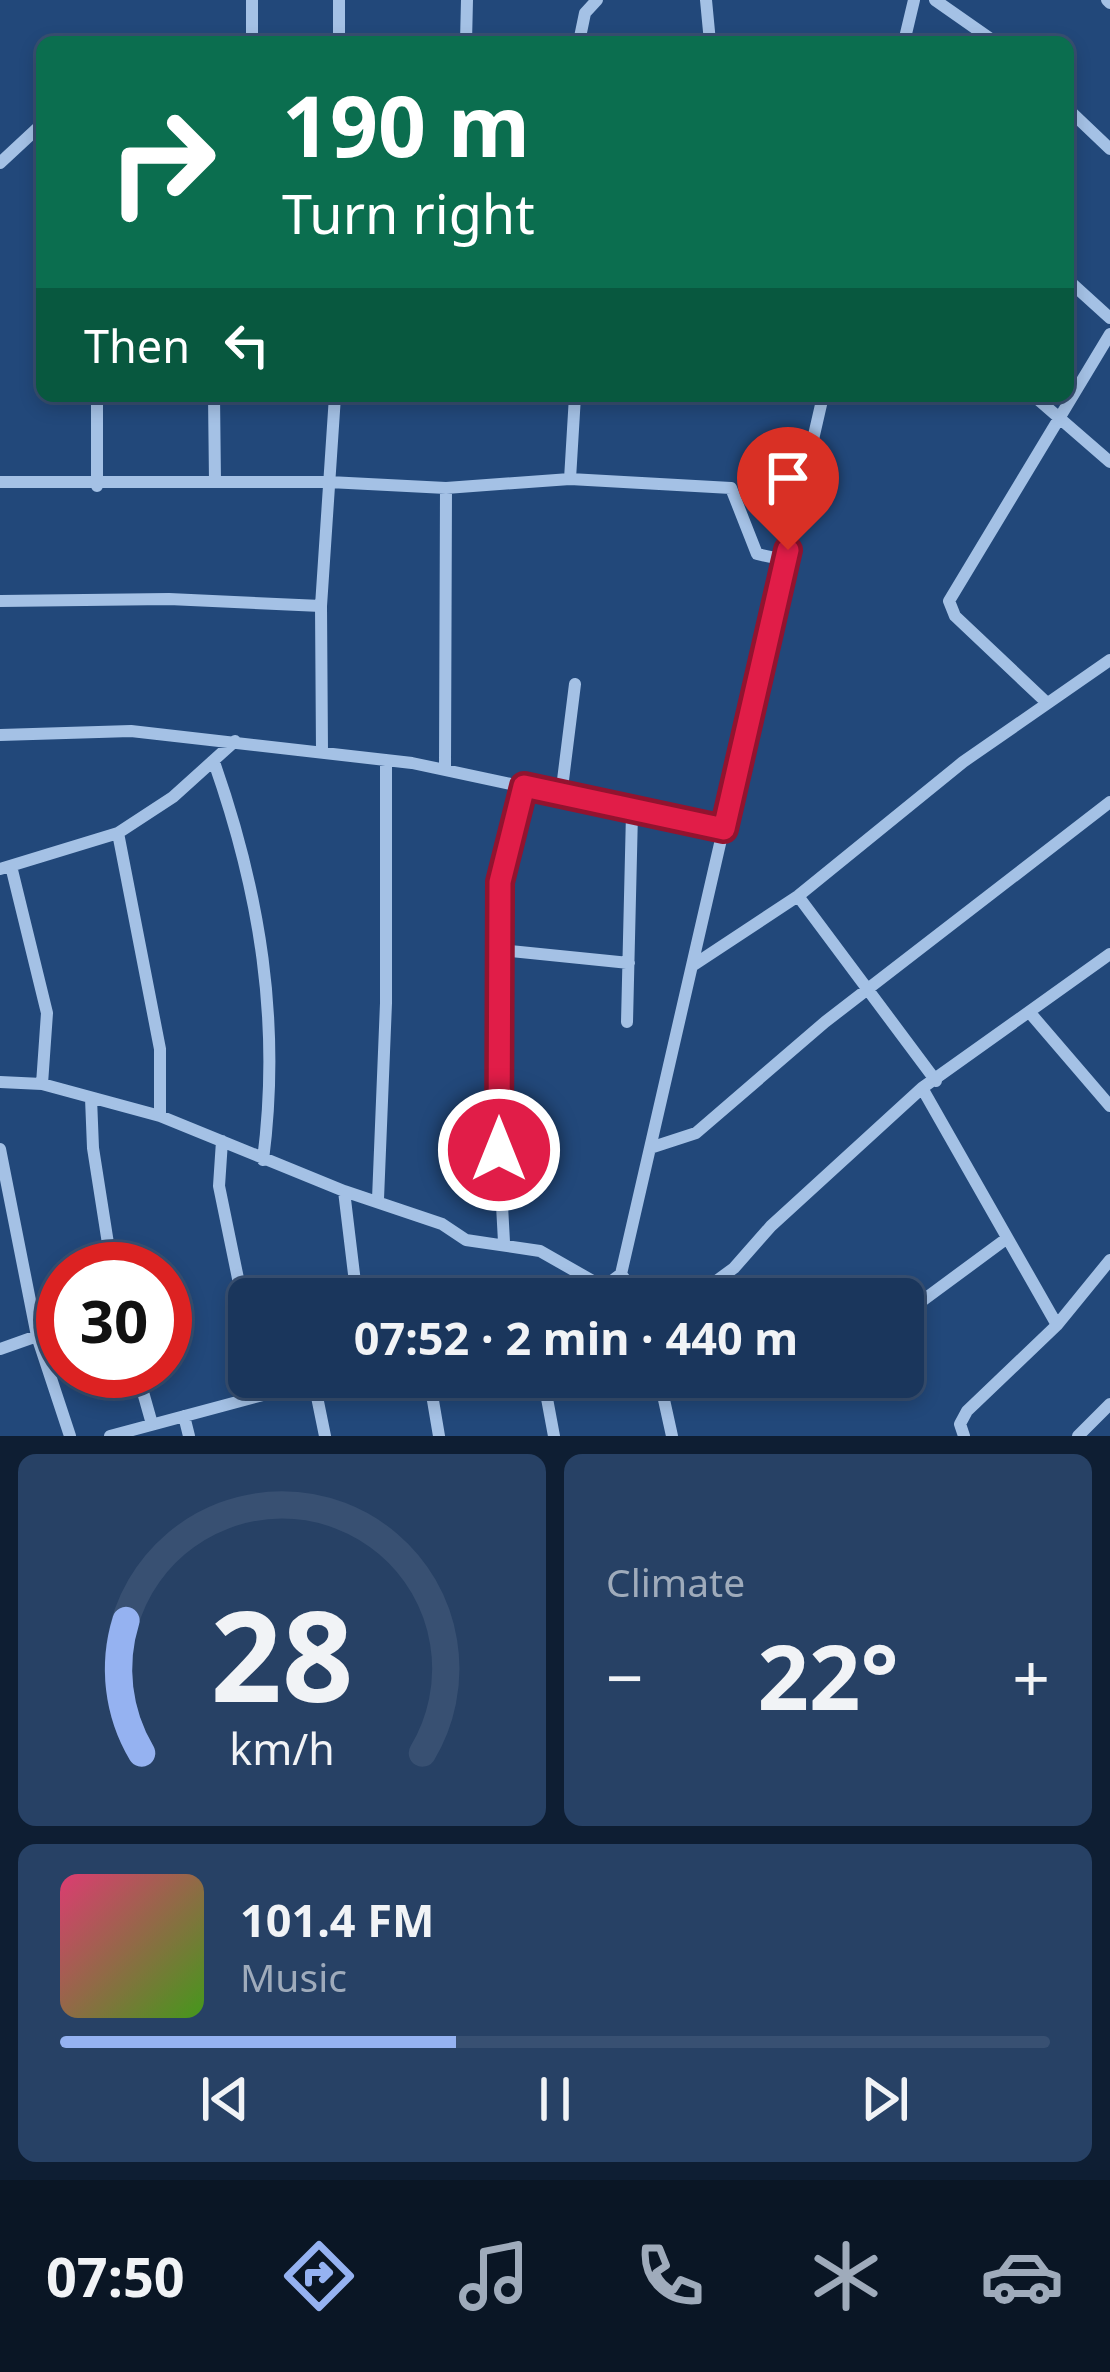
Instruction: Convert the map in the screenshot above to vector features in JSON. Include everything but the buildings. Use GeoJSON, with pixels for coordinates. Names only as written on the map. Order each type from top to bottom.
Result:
{"type":"FeatureCollection","features":[{"type":"Feature","properties":{"kind":"street"},"geometry":{"type":"LineString","coordinates":[[252,0],[252,36]]}},
{"type":"Feature","properties":{"kind":"street"},"geometry":{"type":"LineString","coordinates":[[339,0],[339,36]]}},
{"type":"Feature","properties":{"kind":"street"},"geometry":{"type":"LineString","coordinates":[[466,36],[467,0]]}},
{"type":"Feature","properties":{"kind":"street"},"geometry":{"type":"LineString","coordinates":[[580,36],[585,13],[597,0]]}},
{"type":"Feature","properties":{"kind":"street"},"geometry":{"type":"LineString","coordinates":[[706,0],[709,36]]}},
{"type":"Feature","properties":{"kind":"street"},"geometry":{"type":"LineString","coordinates":[[905,36],[914,0]]}},
{"type":"Feature","properties":{"kind":"street"},"geometry":{"type":"LineString","coordinates":[[935,0],[986,36]]}},
{"type":"Feature","properties":{"kind":"street"},"geometry":{"type":"LineString","coordinates":[[1074,115],[1110,149]]}},
{"type":"Feature","properties":{"kind":"street"},"geometry":{"type":"LineString","coordinates":[[0,163],[36,130]]}},
{"type":"Feature","properties":{"kind":"street"},"geometry":{"type":"LineString","coordinates":[[1074,285],[1110,318]]}},
{"type":"Feature","properties":{"kind":"street"},"geometry":{"type":"LineString","coordinates":[[1074,390],[1110,334]]}},
{"type":"Feature","properties":{"kind":"street"},"geometry":{"type":"LineString","coordinates":[[97,402],[97,486]]}},
{"type":"Feature","properties":{"kind":"street"},"geometry":{"type":"LineString","coordinates":[[214,402],[215,482]]}},
{"type":"Feature","properties":{"kind":"street"},"geometry":{"type":"LineString","coordinates":[[322,752],[322,606],[335,402]]}},
{"type":"Feature","properties":{"kind":"street"},"geometry":{"type":"LineString","coordinates":[[570,479],[575,402]]}},
{"type":"Feature","properties":{"kind":"street"},"geometry":{"type":"LineString","coordinates":[[616,1278],[822,402]]}},
{"type":"Feature","properties":{"kind":"street"},"geometry":{"type":"LineString","coordinates":[[1041,402],[1110,462]]}},
{"type":"Feature","properties":{"kind":"street"},"geometry":{"type":"LineString","coordinates":[[1046,703],[955,616],[949,601],[1066,402]]}},
{"type":"Feature","properties":{"kind":"street"},"geometry":{"type":"LineString","coordinates":[[0,482],[97,486],[329,482],[446,488],[570,479],[731,488],[757,554],[785,560]]}},
{"type":"Feature","properties":{"kind":"street"},"geometry":{"type":"LineString","coordinates":[[445,769],[446,488]]}},
{"type":"Feature","properties":{"kind":"street"},"geometry":{"type":"LineString","coordinates":[[0,601],[169,599],[322,606]]}},
{"type":"Feature","properties":{"kind":"street"},"geometry":{"type":"LineString","coordinates":[[692,966],[797,896],[1046,703],[1110,660]]}},
{"type":"Feature","properties":{"kind":"street"},"geometry":{"type":"LineString","coordinates":[[561,796],[575,684]]}},
{"type":"Feature","properties":{"kind":"street"},"geometry":{"type":"LineString","coordinates":[[0,735],[131,731],[386,760],[724,829]]}},
{"type":"Feature","properties":{"kind":"street"},"geometry":{"type":"LineString","coordinates":[[42,1084],[47,1013],[6,867],[118,833],[235,741]]}},
{"type":"Feature","properties":{"kind":"street"},"geometry":{"type":"LineString","coordinates":[[378,1198],[386,760]]}},
{"type":"Feature","properties":{"kind":"street"},"geometry":{"type":"LineString","coordinates":[[214,762],[260,915],[270,1008],[271,1100],[263,1160]]}},
{"type":"Feature","properties":{"kind":"street"},"geometry":{"type":"LineString","coordinates":[[504,1242],[500,882],[524,786]]}},
{"type":"Feature","properties":{"kind":"street"},"geometry":{"type":"LineString","coordinates":[[650,1148],[696,1133],[864,991],[1110,802]]}},
{"type":"Feature","properties":{"kind":"street"},"geometry":{"type":"LineString","coordinates":[[627,1022],[632,813]]}},
{"type":"Feature","properties":{"kind":"street"},"geometry":{"type":"LineString","coordinates":[[118,833],[160,1049],[160,1116]]}},
{"type":"Feature","properties":{"kind":"street"},"geometry":{"type":"LineString","coordinates":[[797,896],[929,1085],[1006,1240],[1057,1324]]}},
{"type":"Feature","properties":{"kind":"street"},"geometry":{"type":"LineString","coordinates":[[500,950],[629,963]]}},
{"type":"Feature","properties":{"kind":"street"},"geometry":{"type":"LineString","coordinates":[[720,1278],[786,1212],[929,1085],[1110,953]]}},
{"type":"Feature","properties":{"kind":"street"},"geometry":{"type":"LineString","coordinates":[[1031,1014],[1110,1106]]}},
{"type":"Feature","properties":{"kind":"street"},"geometry":{"type":"LineString","coordinates":[[0,1082],[42,1084],[160,1116],[344,1191],[378,1198],[442,1224],[466,1240],[504,1242],[565,1262],[590,1278]]}},
{"type":"Feature","properties":{"kind":"street"},"geometry":{"type":"LineString","coordinates":[[91,1098],[93,1148],[108,1242]]}},
{"type":"Feature","properties":{"kind":"street"},"geometry":{"type":"LineString","coordinates":[[222,1141],[219,1186],[238,1278]]}},
{"type":"Feature","properties":{"kind":"street"},"geometry":{"type":"LineString","coordinates":[[0,1149],[5,1219],[36,1332]]}},
{"type":"Feature","properties":{"kind":"street"},"geometry":{"type":"LineString","coordinates":[[344,1191],[355,1278]]}},
{"type":"Feature","properties":{"kind":"street"},"geometry":{"type":"LineString","coordinates":[[924,1300],[1006,1240]]}},
{"type":"Feature","properties":{"kind":"street"},"geometry":{"type":"LineString","coordinates":[[964,1436],[960,1424],[967,1411],[1057,1324],[1110,1260]]}},
{"type":"Feature","properties":{"kind":"street"},"geometry":{"type":"LineString","coordinates":[[621,1274],[624,1278]]}},
{"type":"Feature","properties":{"kind":"street"},"geometry":{"type":"LineString","coordinates":[[0,1349],[36,1336]]}},
{"type":"Feature","properties":{"kind":"street"},"geometry":{"type":"LineString","coordinates":[[57,1398],[70,1436]]}},
{"type":"Feature","properties":{"kind":"street"},"geometry":{"type":"LineString","coordinates":[[145,1398],[152,1424]]}},
{"type":"Feature","properties":{"kind":"street"},"geometry":{"type":"LineString","coordinates":[[110,1436],[252,1398]]}},
{"type":"Feature","properties":{"kind":"street"},"geometry":{"type":"LineString","coordinates":[[317,1398],[325,1436]]}},
{"type":"Feature","properties":{"kind":"street"},"geometry":{"type":"LineString","coordinates":[[432,1398],[439,1436]]}},
{"type":"Feature","properties":{"kind":"street"},"geometry":{"type":"LineString","coordinates":[[547,1398],[554,1436]]}},
{"type":"Feature","properties":{"kind":"street"},"geometry":{"type":"LineString","coordinates":[[664,1398],[672,1436]]}},
{"type":"Feature","properties":{"kind":"street"},"geometry":{"type":"LineString","coordinates":[[1078,1436],[1110,1404]]}},
{"type":"Feature","properties":{"kind":"street"},"geometry":{"type":"LineString","coordinates":[[184,1416],[189,1436]]}},
{"type":"Feature","properties":{"kind":"route"},"geometry":{"type":"LineString","coordinates":[[499,1150],[500,882],[524,786],[643,816],[724,829],[788,550]]}}]}
